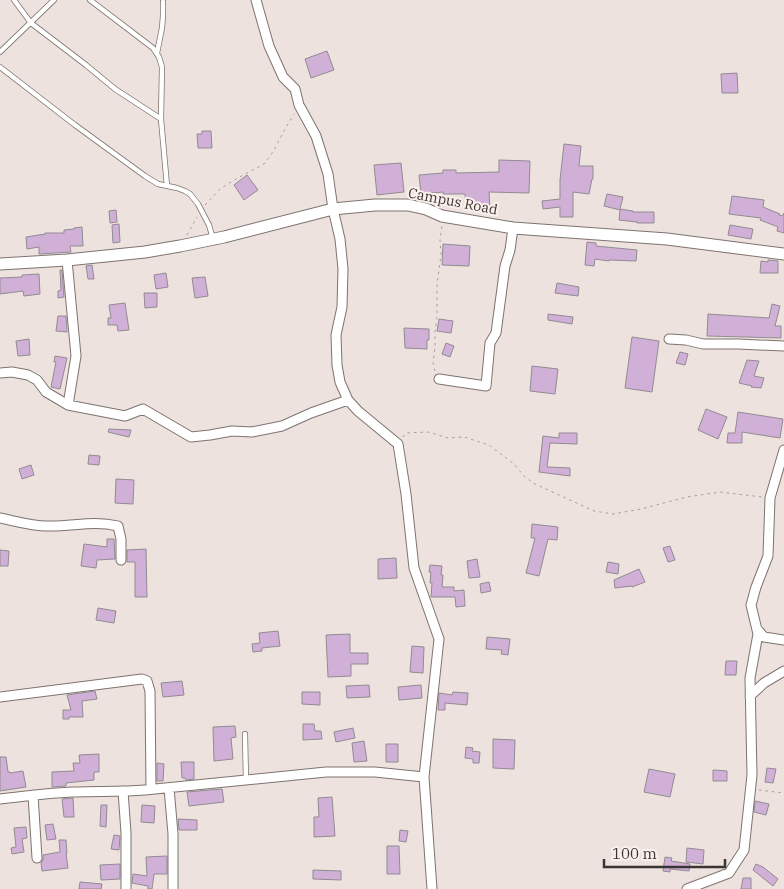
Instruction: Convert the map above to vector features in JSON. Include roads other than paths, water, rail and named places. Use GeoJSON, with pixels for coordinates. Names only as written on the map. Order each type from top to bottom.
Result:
{"type":"FeatureCollection","features":[{"type":"Feature","properties":{"kind":"street"},"geometry":{"type":"LineString","coordinates":[[256,0],[269,46],[283,76],[295,89],[300,105],[316,136],[328,174],[340,239],[343,269],[342,307],[336,335],[337,365],[340,382],[348,400],[358,411],[398,444],[406,494],[414,568],[438,639],[424,777],[432,889]]}},
{"type":"Feature","properties":{"kind":"street","name":"Campus Road"},"geometry":{"type":"LineString","coordinates":[[0,264],[67,260],[145,252],[213,239],[334,209],[375,205],[408,205],[426,209],[442,216],[513,228],[667,239],[784,254]]}},
{"type":"Feature","properties":{"kind":"street"},"geometry":{"type":"LineString","coordinates":[[439,378],[486,386],[490,343],[496,333],[505,266],[510,250],[513,228]]}},
{"type":"Feature","properties":{"kind":"street"},"geometry":{"type":"LineString","coordinates":[[67,260],[76,356],[68,405]]}},
{"type":"Feature","properties":{"kind":"street"},"geometry":{"type":"LineString","coordinates":[[669,338],[702,344],[784,346]]}},
{"type":"Feature","properties":{"kind":"street"},"geometry":{"type":"LineString","coordinates":[[0,373],[12,372],[28,375],[37,380],[46,392],[68,405],[125,416],[143,409],[191,437],[232,431],[252,432],[282,426],[348,400]]}},
{"type":"Feature","properties":{"kind":"street"},"geometry":{"type":"LineString","coordinates":[[687,889],[729,873],[744,850],[752,775],[750,678],[758,634],[751,605],[768,556],[770,498],[784,450]]}},
{"type":"Feature","properties":{"kind":"street"},"geometry":{"type":"LineString","coordinates":[[0,518],[46,526],[92,523],[118,526],[121,538],[121,560]]}},
{"type":"Feature","properties":{"kind":"street"},"geometry":{"type":"LineString","coordinates":[[757,629],[764,637],[784,640]]}},
{"type":"Feature","properties":{"kind":"street"},"geometry":{"type":"LineString","coordinates":[[750,696],[764,683],[784,671]]}},
{"type":"Feature","properties":{"kind":"street"},"geometry":{"type":"LineString","coordinates":[[0,697],[142,678],[147,681],[150,691],[151,789]]}},
{"type":"Feature","properties":{"kind":"street"},"geometry":{"type":"LineString","coordinates":[[0,799],[76,792],[123,792],[326,772],[375,772],[424,777]]}},
{"type":"Feature","properties":{"kind":"street"},"geometry":{"type":"LineString","coordinates":[[169,788],[173,834],[173,889]]}},
{"type":"Feature","properties":{"kind":"street"},"geometry":{"type":"LineString","coordinates":[[123,792],[126,834],[126,889]]}},
{"type":"Feature","properties":{"kind":"street"},"geometry":{"type":"LineString","coordinates":[[33,795],[37,858]]}},
{"type":"Feature","properties":{"kind":"lane"},"geometry":{"type":"LineString","coordinates":[[14,0],[31,23],[114,89],[161,119]]}},
{"type":"Feature","properties":{"kind":"lane"},"geometry":{"type":"LineString","coordinates":[[0,52],[54,0]]}},
{"type":"Feature","properties":{"kind":"lane"},"geometry":{"type":"LineString","coordinates":[[90,0],[153,48],[162,62],[161,119],[167,186]]}},
{"type":"Feature","properties":{"kind":"lane"},"geometry":{"type":"LineString","coordinates":[[157,53],[162,28],[163,2]]}},
{"type":"Feature","properties":{"kind":"lane"},"geometry":{"type":"LineString","coordinates":[[0,68],[158,184],[177,188],[190,194],[195,199],[213,239]]}},
{"type":"Feature","properties":{"kind":"lane"},"geometry":{"type":"LineString","coordinates":[[245,734],[246,780]]}}]}
